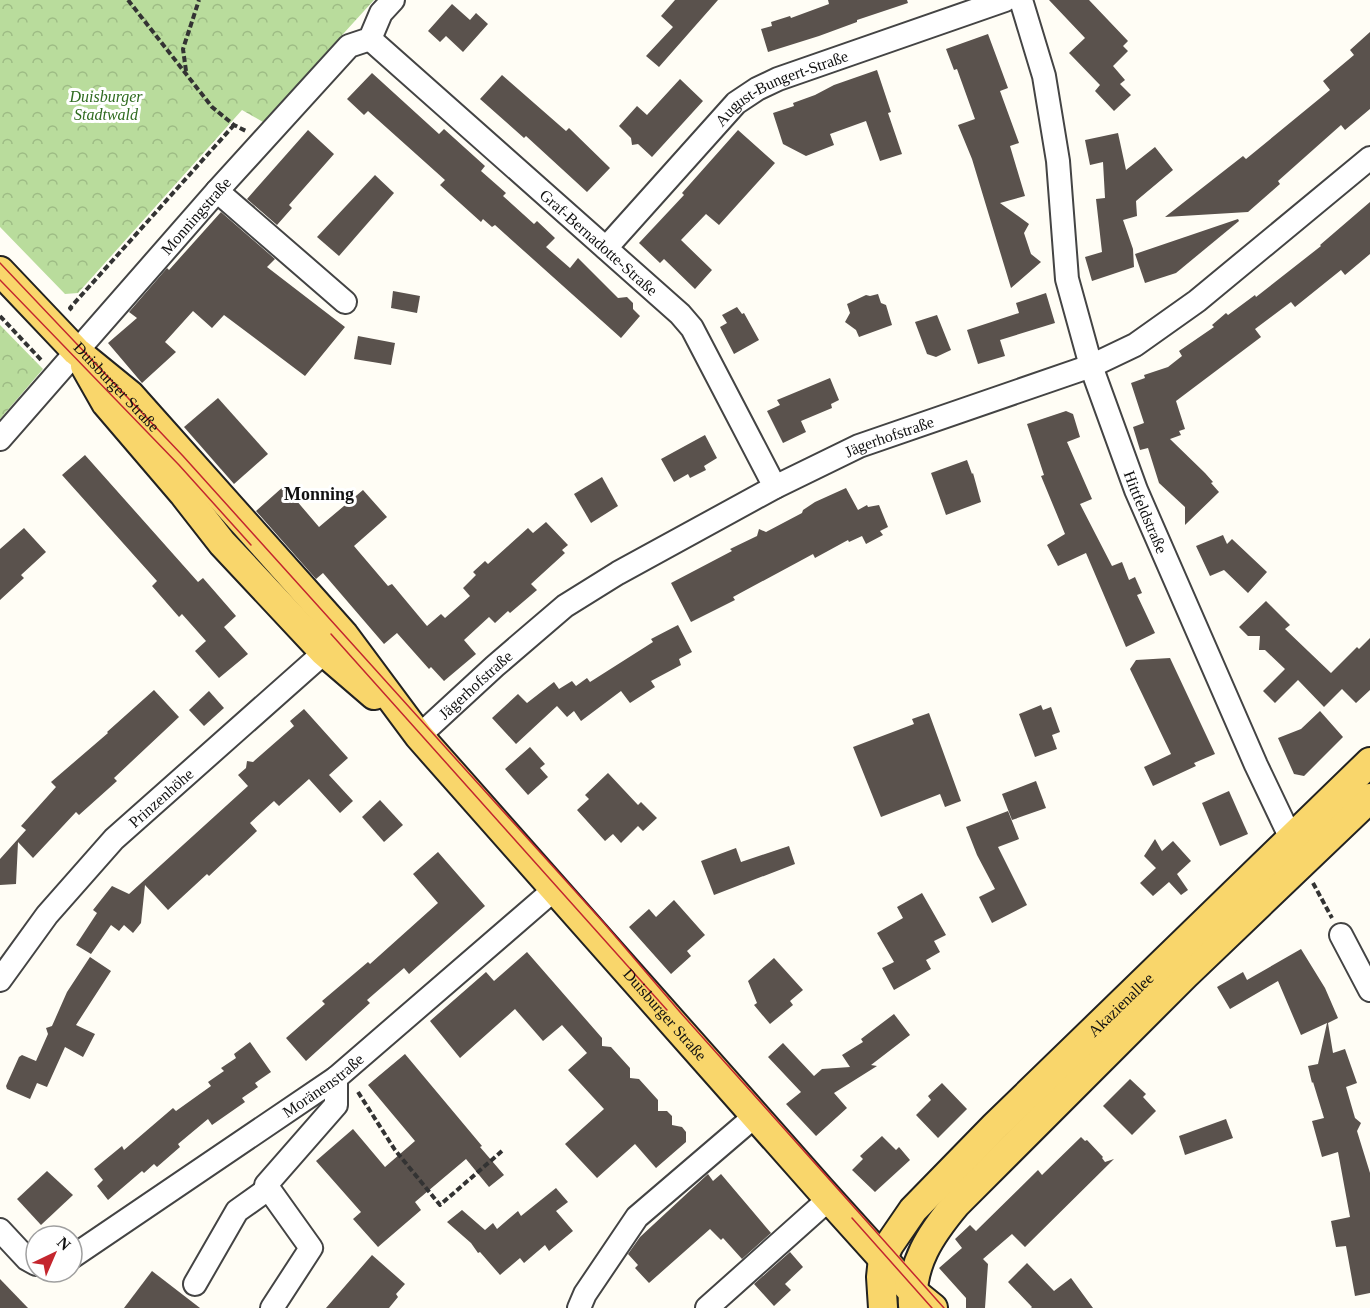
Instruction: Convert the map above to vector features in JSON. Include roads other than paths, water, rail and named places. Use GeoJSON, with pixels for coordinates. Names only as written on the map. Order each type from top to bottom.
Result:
{"type":"FeatureCollection","features":[{"type":"Feature","properties":{"kind":"main road"},"geometry":{"type":"LineString","coordinates":[[0,271],[85,342]]}},
{"type":"Feature","properties":{"kind":"main road","name":"Duisburger Straße"},"geometry":{"type":"LineString","coordinates":[[85,342],[235,512],[334,643],[556,888],[755,1116],[883,1258],[920,1304]]}},
{"type":"Feature","properties":{"kind":"main road","name":"Duisburger Straße"},"geometry":{"type":"LineString","coordinates":[[85,342],[106,403],[222,543],[334,643]]}},
{"type":"Feature","properties":{"kind":"main road","name":"Akazienallee"},"geometry":{"type":"LineString","coordinates":[[883,1258],[889,1245],[913,1210],[1370,762]]}},
{"type":"Feature","properties":{"kind":"main road","name":"Akazienallee"},"geometry":{"type":"LineString","coordinates":[[920,1304],[915,1275],[923,1250],[934,1230],[956,1204],[1185,975],[1370,798]]}},
{"type":"Feature","properties":{"kind":"main road"},"geometry":{"type":"LineString","coordinates":[[883,1258],[881,1277],[883,1308]]}},
{"type":"Feature","properties":{"kind":"street"},"geometry":{"type":"LineString","coordinates":[[370,39],[381,13],[393,0]]}},
{"type":"Feature","properties":{"kind":"street","name":"August-Bungert-Straße"},"geometry":{"type":"LineString","coordinates":[[606,248],[736,104],[757,89],[790,75],[1005,0]]}},
{"type":"Feature","properties":{"kind":"street","name":"Hittfeldstraße"},"geometry":{"type":"LineString","coordinates":[[1021,0],[1044,76],[1058,161],[1067,279],[1090,366],[1136,490],[1256,765],[1303,863]]}},
{"type":"Feature","properties":{"kind":"street","name":"Monningstraße"},"geometry":{"type":"LineString","coordinates":[[0,439],[217,191],[349,46],[370,39]]}},
{"type":"Feature","properties":{"kind":"street","name":"Graf-Bernadotte-Straße"},"geometry":{"type":"LineString","coordinates":[[370,39],[680,314],[692,328],[776,488]]}},
{"type":"Feature","properties":{"kind":"street","name":"Jägerhofstraße"},"geometry":{"type":"LineString","coordinates":[[419,736],[565,606],[618,573],[859,446],[1090,366],[1135,345],[1197,301],[1370,158]]}},
{"type":"Feature","properties":{"kind":"street"},"geometry":{"type":"LineString","coordinates":[[217,191],[345,302]]}},
{"type":"Feature","properties":{"kind":"street"},"geometry":{"type":"LineString","coordinates":[[208,525],[235,512]]}},
{"type":"Feature","properties":{"kind":"street","name":"Prinzenhöhe"},"geometry":{"type":"LineString","coordinates":[[0,980],[47,915],[114,839],[334,643]]}},
{"type":"Feature","properties":{"kind":"street","name":"Moränenstraße"},"geometry":{"type":"LineString","coordinates":[[84,1249],[340,1074],[556,888]]}},
{"type":"Feature","properties":{"kind":"street"},"geometry":{"type":"LineString","coordinates":[[1341,935],[1370,990]]}},
{"type":"Feature","properties":{"kind":"street"},"geometry":{"type":"LineString","coordinates":[[272,1308],[310,1248],[266,1185],[336,1105],[340,1074]]}},
{"type":"Feature","properties":{"kind":"street"},"geometry":{"type":"LineString","coordinates":[[579,1308],[585,1294],[637,1217],[755,1116]]}},
{"type":"Feature","properties":{"kind":"street"},"geometry":{"type":"LineString","coordinates":[[195,1284],[237,1211],[268,1189]]}},
{"type":"Feature","properties":{"kind":"street"},"geometry":{"type":"LineString","coordinates":[[707,1308],[829,1198]]}},
{"type":"Feature","properties":{"kind":"street"},"geometry":{"type":"LineString","coordinates":[[0,1230],[24,1256]]}},
{"type":"Feature","properties":{"kind":"tram line"},"geometry":{"type":"LineString","coordinates":[[0,263],[183,456],[604,923],[680,1012],[944,1308]]}},
{"type":"Feature","properties":{"kind":"tram line"},"geometry":{"type":"LineString","coordinates":[[0,280],[179,465],[251,545]]}},
{"type":"Feature","properties":{"kind":"tram line"},"geometry":{"type":"LineString","coordinates":[[331,634],[667,1010]]}},
{"type":"Feature","properties":{"kind":"tram line"},"geometry":{"type":"LineString","coordinates":[[852,1218],[932,1308]]}},
{"type":"Feature","properties":{"kind":"district","name":"Monning"},"geometry":{"type":"Point","coordinates":[319,494]}},
{"type":"Feature","properties":{"kind":"park label","name":"Duisburger Stadtwald"},"geometry":{"type":"Point","coordinates":[106,105]}}]}
